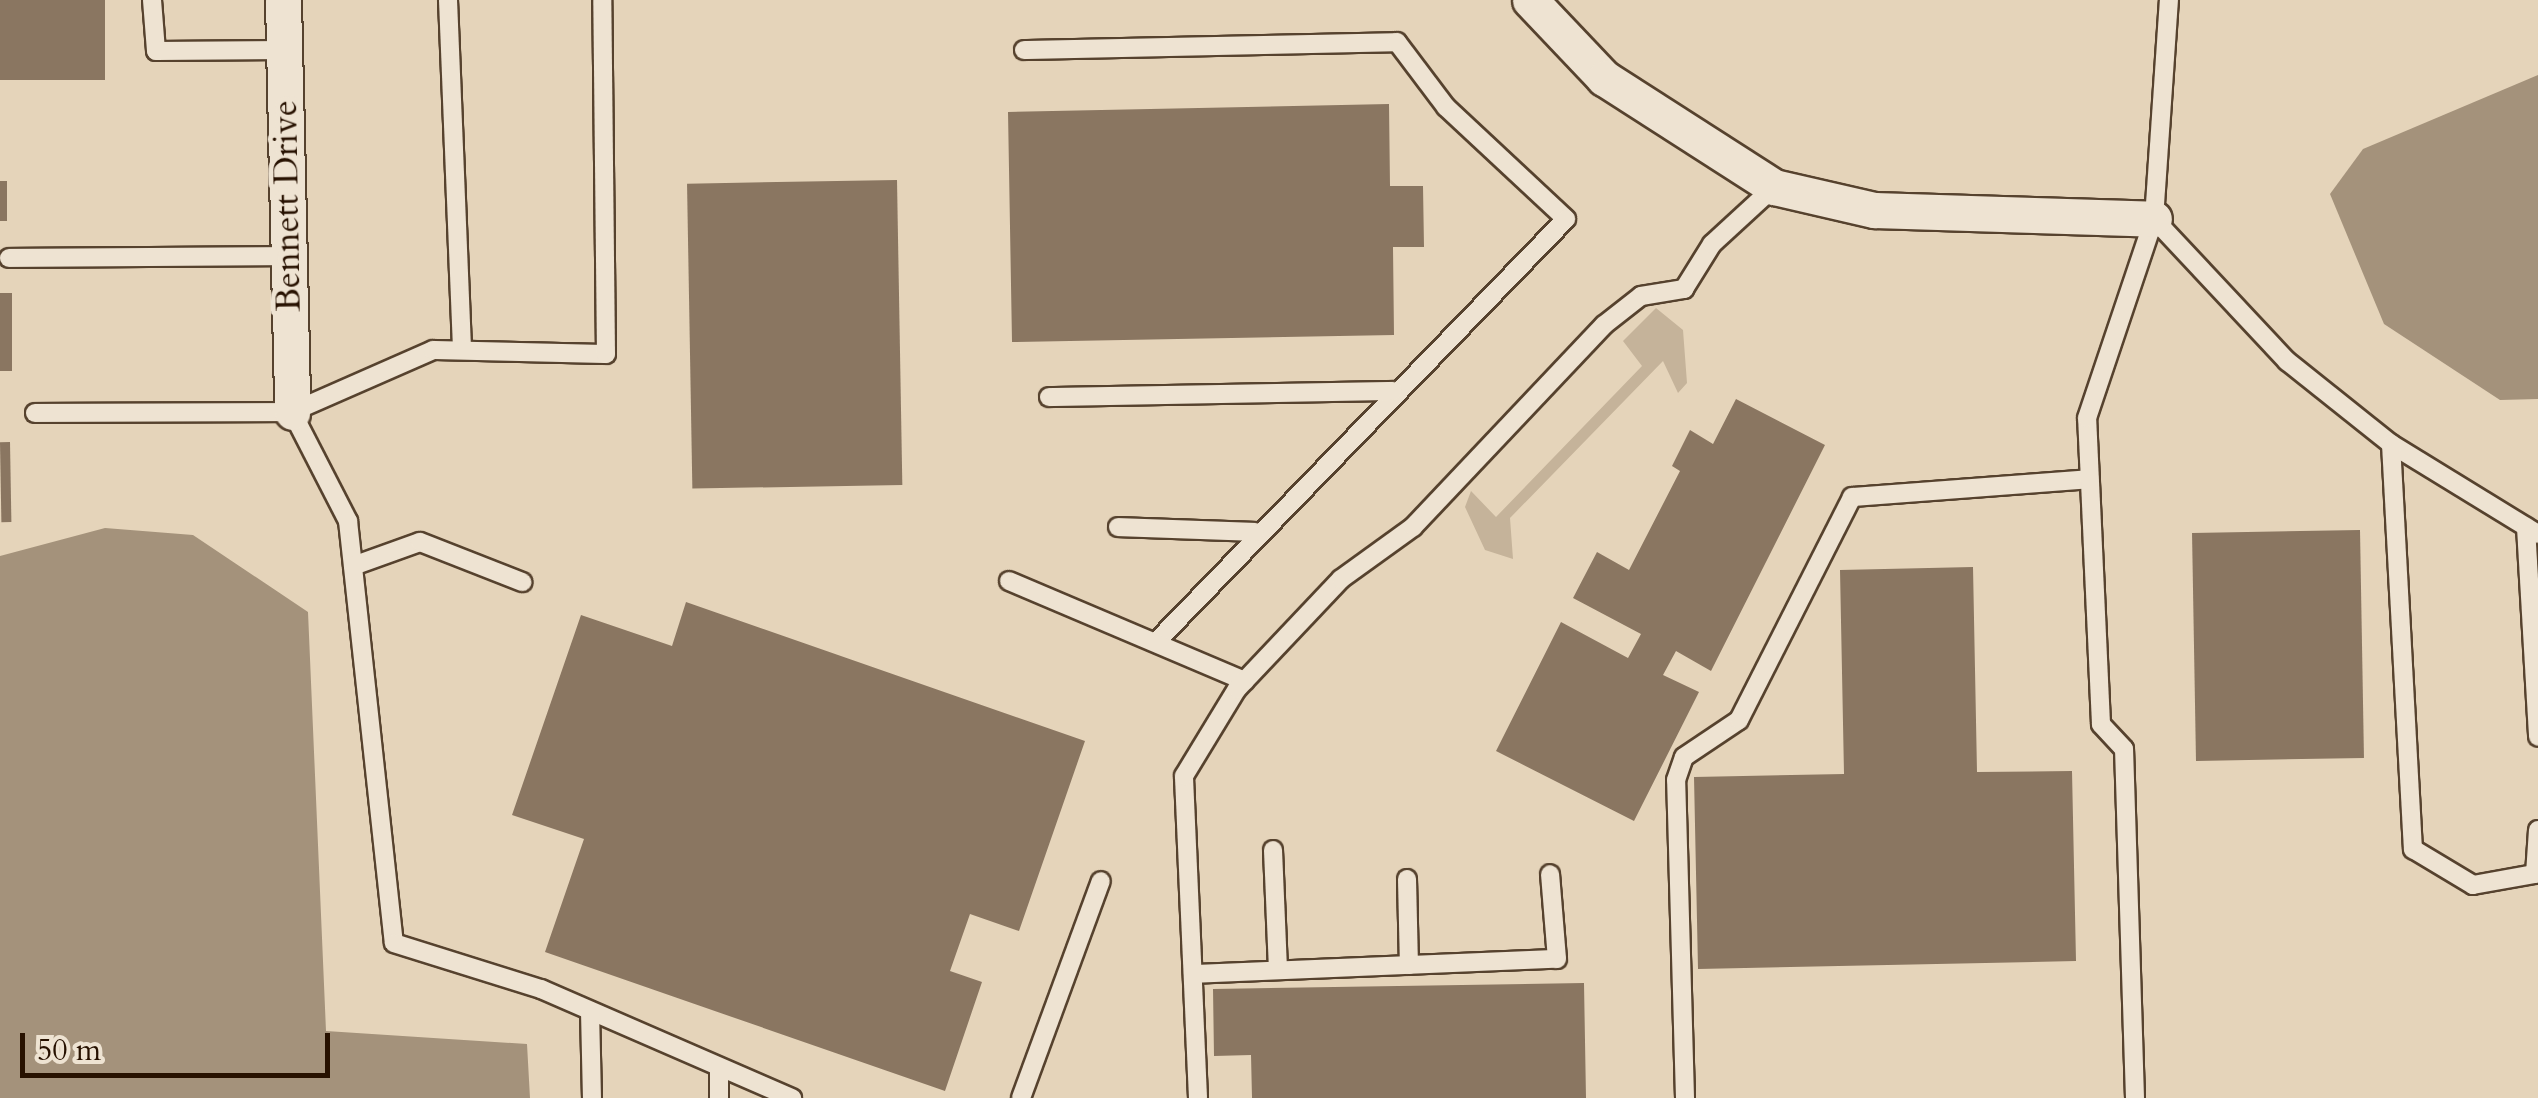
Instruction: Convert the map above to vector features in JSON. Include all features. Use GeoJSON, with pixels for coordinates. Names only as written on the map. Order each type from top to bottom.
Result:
{"type":"FeatureCollection","features":[{"type":"Feature","properties":{"kind":"street","name":"Bennett Drive"},"geometry":{"type":"LineString","coordinates":[[282,0],[292,412]]}},
{"type":"Feature","properties":{"kind":"street"},"geometry":{"type":"LineString","coordinates":[[1530,0],[1604,78],[1774,187],[1874,210],[2154,219]]}},
{"type":"Feature","properties":{"kind":"lane"},"geometry":{"type":"LineString","coordinates":[[152,0],[156,51],[284,50]]}},
{"type":"Feature","properties":{"kind":"lane"},"geometry":{"type":"LineString","coordinates":[[448,0],[462,346]]}},
{"type":"Feature","properties":{"kind":"lane"},"geometry":{"type":"LineString","coordinates":[[35,413],[292,412],[462,346],[606,354],[602,0]]}},
{"type":"Feature","properties":{"kind":"lane"},"geometry":{"type":"LineString","coordinates":[[2135,1098],[2124,749],[2101,724],[2087,418],[2154,219],[2169,0]]}},
{"type":"Feature","properties":{"kind":"lane"},"geometry":{"type":"LineString","coordinates":[[1024,50],[1398,42],[1446,107],[1566,219],[1256,532],[1159,638]]}},
{"type":"Feature","properties":{"kind":"lane"},"geometry":{"type":"LineString","coordinates":[[1198,1098],[1184,776],[1245,681],[1341,579],[1414,527],[1604,326],[1641,296],[1684,289],[1712,244],[1774,187]]}},
{"type":"Feature","properties":{"kind":"lane"},"geometry":{"type":"LineString","coordinates":[[2154,219],[2287,361],[2391,444],[2532,531],[2538,736]]}},
{"type":"Feature","properties":{"kind":"lane"},"geometry":{"type":"LineString","coordinates":[[9,258],[289,256]]}},
{"type":"Feature","properties":{"kind":"lane"},"geometry":{"type":"LineString","coordinates":[[1049,397],[1393,391]]}},
{"type":"Feature","properties":{"kind":"lane"},"geometry":{"type":"LineString","coordinates":[[292,412],[348,521],[394,944],[590,1012],[792,1098]]}},
{"type":"Feature","properties":{"kind":"lane"},"geometry":{"type":"LineString","coordinates":[[2391,444],[2413,849],[2473,885],[2536,874],[2538,830]]}},
{"type":"Feature","properties":{"kind":"lane"},"geometry":{"type":"LineString","coordinates":[[1685,1098],[1676,780],[1684,757],[1739,720],[1852,498],[2090,479]]}},
{"type":"Feature","properties":{"kind":"lane"},"geometry":{"type":"LineString","coordinates":[[1118,527],[1256,532]]}},
{"type":"Feature","properties":{"kind":"lane"},"geometry":{"type":"LineString","coordinates":[[353,566],[420,542],[522,582]]}},
{"type":"Feature","properties":{"kind":"lane"},"geometry":{"type":"LineString","coordinates":[[1009,580],[1159,638],[1245,681]]}},
{"type":"Feature","properties":{"kind":"lane"},"geometry":{"type":"LineString","coordinates":[[1274,850],[1278,970]]}},
{"type":"Feature","properties":{"kind":"lane"},"geometry":{"type":"LineString","coordinates":[[1193,974],[1557,959],[1550,874]]}},
{"type":"Feature","properties":{"kind":"lane"},"geometry":{"type":"LineString","coordinates":[[1406,879],[1410,965]]}},
{"type":"Feature","properties":{"kind":"lane"},"geometry":{"type":"LineString","coordinates":[[1020,1098],[1101,881]]}},
{"type":"Feature","properties":{"kind":"lane"},"geometry":{"type":"LineString","coordinates":[[590,1012],[592,1098]]}},
{"type":"Feature","properties":{"kind":"lane"},"geometry":{"type":"LineString","coordinates":[[719,1068],[719,1098]]}},
{"type":"Feature","properties":{"kind":"shaded area"},"geometry":{"type":"Polygon","coordinates":[[[2538,75],[2538,399],[2500,400],[2384,324],[2330,194],[2363,149],[2538,75]]]}},
{"type":"Feature","properties":{"kind":"shaded area"},"geometry":{"type":"Polygon","coordinates":[[[1656,308],[1683,330],[1687,383],[1678,393],[1663,361],[1510,518],[1513,559],[1485,550],[1465,507],[1471,491],[1496,517],[1642,366],[1623,341],[1656,308]]]}},
{"type":"Feature","properties":{"kind":"shaded area"},"geometry":{"type":"Polygon","coordinates":[[[105,528],[193,535],[308,612],[326,1031],[527,1044],[530,1098],[0,1098],[0,556],[105,528]]]}},
{"type":"Feature","properties":{"kind":"building"},"geometry":{"type":"Polygon","coordinates":[[[0,0],[105,0],[105,80],[0,80],[0,0]]]}},
{"type":"Feature","properties":{"kind":"building"},"geometry":{"type":"Polygon","coordinates":[[[1389,104],[1390,186],[1423,186],[1424,247],[1393,247],[1394,335],[1012,342],[1008,112],[1389,104]]]}},
{"type":"Feature","properties":{"kind":"building"},"geometry":{"type":"Polygon","coordinates":[[[897,180],[902,485],[692,489],[687,184],[897,180]]]}},
{"type":"Feature","properties":{"kind":"building"},"geometry":{"type":"Polygon","coordinates":[[[0,181],[7,181],[7,221],[0,221],[0,181]]]}},
{"type":"Feature","properties":{"kind":"building"},"geometry":{"type":"Polygon","coordinates":[[[0,293],[12,293],[12,371],[0,371],[0,293]]]}},
{"type":"Feature","properties":{"kind":"building"},"geometry":{"type":"Polygon","coordinates":[[[1736,399],[1825,445],[1711,671],[1676,651],[1663,675],[1699,692],[1634,821],[1496,751],[1561,622],[1628,658],[1641,634],[1573,598],[1597,552],[1629,570],[1680,471],[1672,466],[1690,430],[1713,444],[1736,399]]]}},
{"type":"Feature","properties":{"kind":"building"},"geometry":{"type":"Polygon","coordinates":[[[0,442],[10,442],[11,522],[1,522],[0,442]]]}},
{"type":"Feature","properties":{"kind":"building"},"geometry":{"type":"Polygon","coordinates":[[[2360,530],[2364,758],[2196,761],[2192,533],[2360,530]]]}},
{"type":"Feature","properties":{"kind":"building"},"geometry":{"type":"Polygon","coordinates":[[[1973,567],[1977,772],[2072,771],[2076,961],[1698,969],[1694,777],[1844,774],[1840,570],[1973,567]]]}},
{"type":"Feature","properties":{"kind":"building"},"geometry":{"type":"Polygon","coordinates":[[[686,602],[1085,741],[1019,931],[970,914],[950,971],[982,982],[945,1091],[545,952],[584,839],[512,815],[581,615],[672,646],[686,602]]]}},
{"type":"Feature","properties":{"kind":"building"},"geometry":{"type":"Polygon","coordinates":[[[1584,983],[1586,1098],[1252,1098],[1251,1055],[1214,1056],[1213,989],[1584,983]]]}}]}
